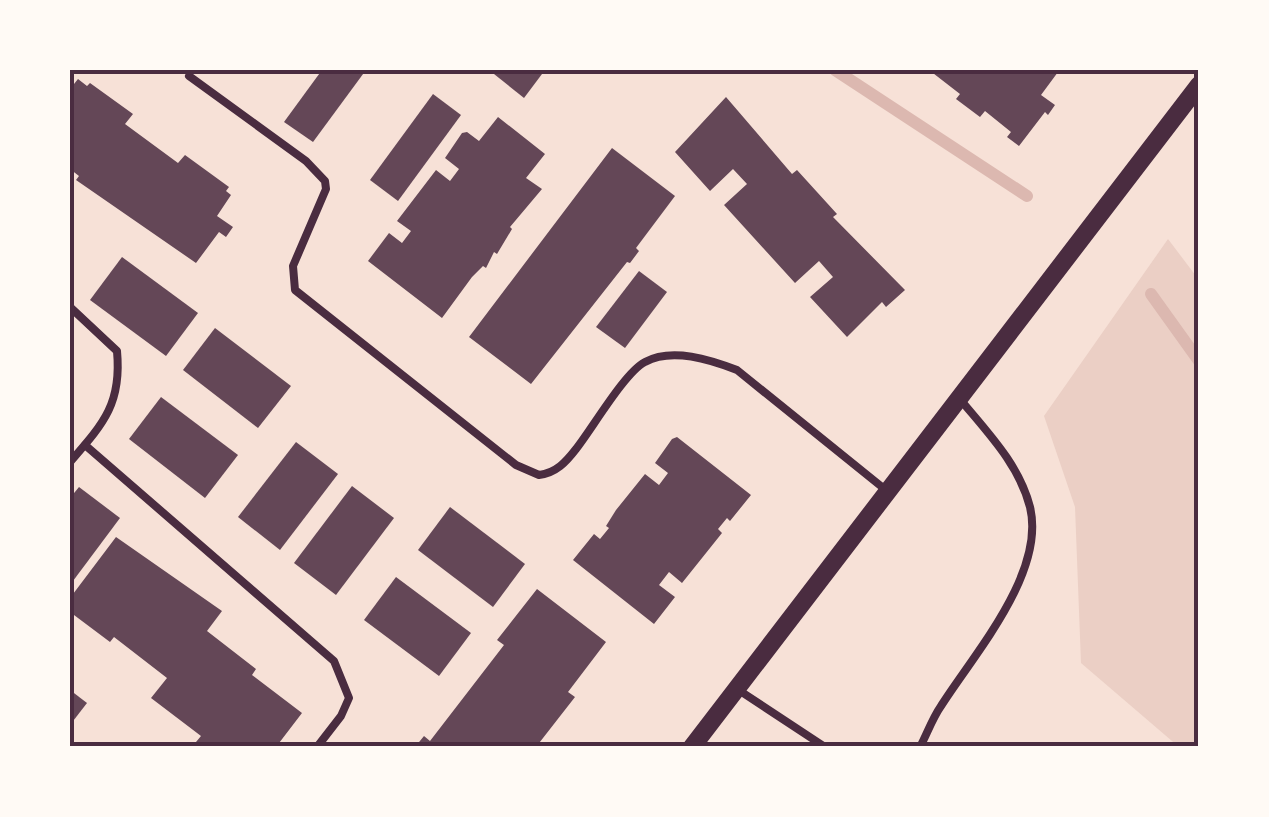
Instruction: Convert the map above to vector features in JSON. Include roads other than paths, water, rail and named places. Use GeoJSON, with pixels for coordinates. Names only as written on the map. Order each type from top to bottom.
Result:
{"type":"FeatureCollection","features":[{"type":"Feature","properties":{"kind":"street"},"geometry":{"type":"LineString","coordinates":[[692,747],[1197,92]]}},
{"type":"Feature","properties":{"kind":"lane"},"geometry":{"type":"LineString","coordinates":[[189,76],[306,161],[325,180],[326,189],[293,266],[295,290],[516,465],[539,475],[560,467],[644,362],[678,357],[707,359],[737,370],[888,492]]}},
{"type":"Feature","properties":{"kind":"lane"},"geometry":{"type":"LineString","coordinates":[[70,307],[117,351],[119,370],[116,398],[104,423],[70,462]]}},
{"type":"Feature","properties":{"kind":"lane"},"geometry":{"type":"LineString","coordinates":[[920,747],[938,709],[1019,585],[1030,539],[1031,510],[1008,457],[959,398]]}},
{"type":"Feature","properties":{"kind":"lane"},"geometry":{"type":"LineString","coordinates":[[85,444],[334,661],[349,698],[341,716],[317,747]]}},
{"type":"Feature","properties":{"kind":"lane"},"geometry":{"type":"LineString","coordinates":[[737,688],[825,747]]}},
{"type":"Feature","properties":{"kind":"waterway"},"geometry":{"type":"LineString","coordinates":[[835,70],[1027,196]]}},
{"type":"Feature","properties":{"kind":"waterway"},"geometry":{"type":"LineString","coordinates":[[1151,294],[1199,361]]}}]}
